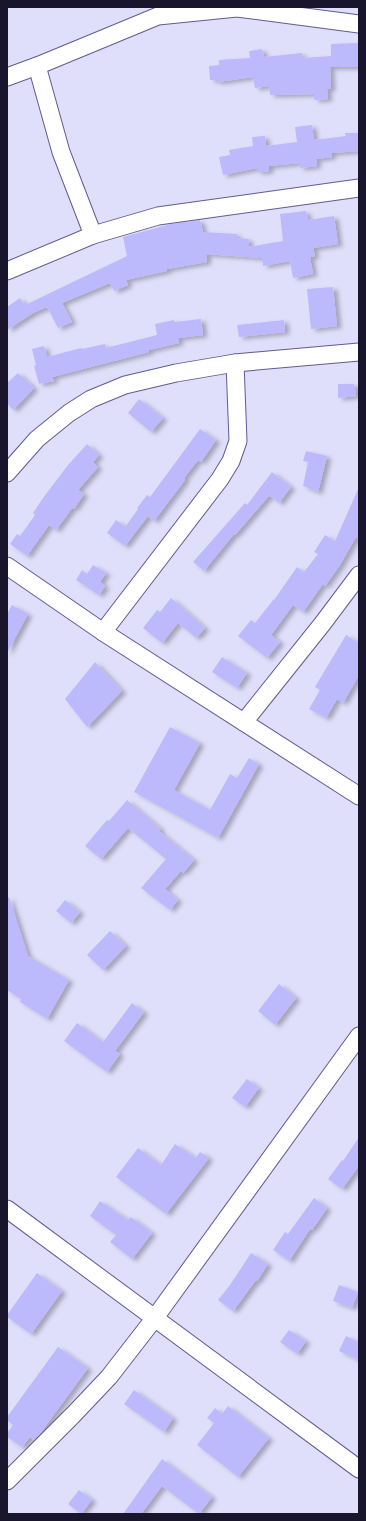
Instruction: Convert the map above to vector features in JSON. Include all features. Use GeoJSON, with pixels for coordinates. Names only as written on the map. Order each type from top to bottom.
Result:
{"type":"FeatureCollection","features":[{"type":"Feature","properties":{"kind":"street"},"geometry":{"type":"LineString","coordinates":[[7,77],[158,16],[237,8],[359,24]]}},
{"type":"Feature","properties":{"kind":"street"},"geometry":{"type":"LineString","coordinates":[[37,66],[61,152],[93,235]]}},
{"type":"Feature","properties":{"kind":"street"},"geometry":{"type":"LineString","coordinates":[[7,271],[93,235],[158,216],[359,188]]}},
{"type":"Feature","properties":{"kind":"street"},"geometry":{"type":"LineString","coordinates":[[7,473],[37,439],[68,413],[91,399],[125,385],[176,373],[235,363],[359,352]]}},
{"type":"Feature","properties":{"kind":"street"},"geometry":{"type":"LineString","coordinates":[[103,632],[220,479],[231,461],[238,441],[235,363]]}},
{"type":"Feature","properties":{"kind":"street"},"geometry":{"type":"LineString","coordinates":[[7,566],[103,632],[359,796]]}},
{"type":"Feature","properties":{"kind":"street"},"geometry":{"type":"LineString","coordinates":[[244,722],[323,623],[359,575]]}},
{"type":"Feature","properties":{"kind":"street"},"geometry":{"type":"LineString","coordinates":[[7,1481],[109,1377],[154,1319],[359,1036]]}},
{"type":"Feature","properties":{"kind":"street"},"geometry":{"type":"LineString","coordinates":[[7,1209],[359,1469]]}},
{"type":"Feature","properties":{"kind":"building"},"geometry":{"type":"Polygon","coordinates":[[[359,43],[359,67],[330,67],[331,89],[327,89],[328,99],[314,100],[314,94],[270,95],[269,86],[255,88],[253,77],[217,82],[217,80],[210,80],[209,66],[219,65],[219,60],[250,58],[249,51],[262,49],[264,57],[302,53],[302,58],[331,56],[331,44],[359,43]]]}},
{"type":"Feature","properties":{"kind":"building"},"geometry":{"type":"Polygon","coordinates":[[[312,125],[314,140],[346,136],[345,133],[359,133],[359,151],[331,153],[332,157],[316,159],[317,166],[300,168],[299,163],[269,166],[269,171],[257,172],[257,168],[223,175],[219,157],[230,155],[229,150],[253,146],[252,137],[265,136],[266,146],[297,142],[295,127],[312,125]]]}},
{"type":"Feature","properties":{"kind":"building"},"geometry":{"type":"Polygon","coordinates":[[[306,211],[308,220],[334,216],[338,244],[313,248],[315,256],[310,257],[313,274],[293,278],[290,261],[263,266],[262,258],[206,254],[207,262],[167,269],[167,271],[126,280],[128,285],[114,291],[110,283],[62,303],[72,322],[58,328],[47,307],[33,313],[7,330],[7,307],[20,298],[25,305],[127,256],[123,237],[171,224],[200,220],[203,232],[237,234],[237,238],[249,239],[248,247],[283,241],[280,214],[306,211]]]}},
{"type":"Feature","properties":{"kind":"building"},"geometry":{"type":"Polygon","coordinates":[[[333,287],[337,326],[311,329],[307,289],[333,287]]]}},
{"type":"Feature","properties":{"kind":"building"},"geometry":{"type":"Polygon","coordinates":[[[201,319],[203,335],[178,338],[179,343],[52,377],[54,381],[39,384],[34,366],[36,365],[32,349],[44,346],[47,357],[81,348],[105,344],[106,348],[157,335],[155,324],[174,320],[174,322],[201,319]]]}},
{"type":"Feature","properties":{"kind":"building"},"geometry":{"type":"Polygon","coordinates":[[[284,320],[285,332],[239,337],[237,325],[284,320]]]}},
{"type":"Feature","properties":{"kind":"building"},"geometry":{"type":"Polygon","coordinates":[[[18,373],[34,388],[13,410],[7,403],[7,383],[18,373]]]}},
{"type":"Feature","properties":{"kind":"building"},"geometry":{"type":"Polygon","coordinates":[[[338,384],[354,384],[356,396],[338,398],[338,384]]]}},
{"type":"Feature","properties":{"kind":"building"},"geometry":{"type":"Polygon","coordinates":[[[139,399],[163,418],[151,432],[128,413],[139,399]]]}},
{"type":"Feature","properties":{"kind":"building"},"geometry":{"type":"Polygon","coordinates":[[[200,429],[216,440],[201,462],[198,460],[184,478],[185,480],[154,521],[148,516],[125,546],[107,533],[116,520],[125,527],[138,509],[137,508],[147,495],[150,497],[200,429]]]}},
{"type":"Feature","properties":{"kind":"building"},"geometry":{"type":"Polygon","coordinates":[[[87,444],[99,455],[93,462],[98,467],[78,490],[84,494],[74,509],[73,507],[56,530],[49,525],[27,556],[10,544],[17,534],[20,536],[35,515],[33,513],[43,498],[68,465],[87,444]]]}},
{"type":"Feature","properties":{"kind":"building"},"geometry":{"type":"Polygon","coordinates":[[[306,451],[327,456],[318,492],[303,486],[308,462],[303,461],[306,451]]]}},
{"type":"Feature","properties":{"kind":"building"},"geometry":{"type":"Polygon","coordinates":[[[272,472],[291,487],[279,503],[270,496],[268,497],[235,535],[234,534],[204,571],[193,562],[245,503],[247,505],[272,472]]]}},
{"type":"Feature","properties":{"kind":"building"},"geometry":{"type":"Polygon","coordinates":[[[359,487],[359,539],[356,537],[340,565],[325,586],[323,584],[303,612],[293,605],[271,635],[280,642],[267,658],[238,636],[251,620],[255,623],[274,600],[297,567],[304,572],[318,554],[314,552],[325,535],[335,541],[359,487]]]}},
{"type":"Feature","properties":{"kind":"building"},"geometry":{"type":"Polygon","coordinates":[[[93,565],[106,573],[100,582],[105,586],[99,595],[76,580],[82,570],[87,574],[93,565]]]}},
{"type":"Feature","properties":{"kind":"building"},"geometry":{"type":"Polygon","coordinates":[[[171,598],[205,628],[196,638],[178,623],[162,643],[143,628],[157,610],[160,612],[171,598]]]}},
{"type":"Feature","properties":{"kind":"building"},"geometry":{"type":"Polygon","coordinates":[[[12,605],[28,614],[7,653],[7,614],[12,605]]]}},
{"type":"Feature","properties":{"kind":"building"},"geometry":{"type":"Polygon","coordinates":[[[346,635],[359,643],[359,675],[343,703],[337,699],[326,718],[309,709],[320,690],[315,687],[346,635]]]}},
{"type":"Feature","properties":{"kind":"building"},"geometry":{"type":"Polygon","coordinates":[[[222,657],[247,673],[237,688],[212,672],[222,657]]]}},
{"type":"Feature","properties":{"kind":"building"},"geometry":{"type":"Polygon","coordinates":[[[95,662],[122,691],[87,727],[65,699],[95,662]]]}},
{"type":"Feature","properties":{"kind":"building"},"geometry":{"type":"Polygon","coordinates":[[[170,727],[200,743],[174,790],[210,810],[230,774],[237,778],[249,758],[259,764],[218,838],[134,792],[170,727]]]}},
{"type":"Feature","properties":{"kind":"building"},"geometry":{"type":"Polygon","coordinates":[[[127,800],[161,829],[159,831],[194,860],[183,873],[181,871],[165,889],[178,900],[170,910],[141,888],[166,859],[128,828],[101,859],[85,846],[107,820],[109,821],[127,800]]]}},
{"type":"Feature","properties":{"kind":"building"},"geometry":{"type":"Polygon","coordinates":[[[9,897],[28,956],[69,980],[47,1019],[20,1002],[21,999],[7,990],[7,898],[9,897]]]}},
{"type":"Feature","properties":{"kind":"building"},"geometry":{"type":"Polygon","coordinates":[[[65,900],[80,912],[71,923],[56,911],[65,900]]]}},
{"type":"Feature","properties":{"kind":"building"},"geometry":{"type":"Polygon","coordinates":[[[110,931],[126,946],[103,970],[87,955],[110,931]]]}},
{"type":"Feature","properties":{"kind":"building"},"geometry":{"type":"Polygon","coordinates":[[[279,984],[296,998],[275,1025],[258,1011],[279,984]]]}},
{"type":"Feature","properties":{"kind":"building"},"geometry":{"type":"Polygon","coordinates":[[[132,1003],[144,1012],[115,1051],[120,1054],[107,1072],[64,1041],[77,1023],[103,1042],[132,1003]]]}},
{"type":"Feature","properties":{"kind":"building"},"geometry":{"type":"Polygon","coordinates":[[[247,1079],[259,1088],[245,1107],[232,1098],[247,1079]]]}},
{"type":"Feature","properties":{"kind":"building"},"geometry":{"type":"Polygon","coordinates":[[[359,1137],[359,1166],[342,1189],[328,1179],[342,1160],[343,1161],[359,1137]]]}},
{"type":"Feature","properties":{"kind":"building"},"geometry":{"type":"Polygon","coordinates":[[[175,1144],[196,1158],[200,1152],[209,1158],[166,1214],[116,1177],[138,1148],[161,1165],[175,1144]]]}},
{"type":"Feature","properties":{"kind":"building"},"geometry":{"type":"Polygon","coordinates":[[[314,1198],[327,1208],[312,1230],[310,1229],[289,1261],[273,1250],[285,1232],[288,1234],[314,1198]]]}},
{"type":"Feature","properties":{"kind":"building"},"geometry":{"type":"Polygon","coordinates":[[[100,1201],[128,1220],[131,1217],[152,1233],[132,1259],[110,1242],[116,1235],[90,1216],[100,1201]]]}},
{"type":"Feature","properties":{"kind":"building"},"geometry":{"type":"Polygon","coordinates":[[[251,1253],[268,1264],[257,1281],[256,1280],[233,1311],[218,1300],[230,1285],[251,1253]]]}},
{"type":"Feature","properties":{"kind":"building"},"geometry":{"type":"Polygon","coordinates":[[[37,1273],[62,1291],[31,1334],[7,1317],[7,1315],[37,1273]]]}},
{"type":"Feature","properties":{"kind":"building"},"geometry":{"type":"Polygon","coordinates":[[[339,1285],[358,1292],[352,1308],[333,1301],[339,1285]]]}},
{"type":"Feature","properties":{"kind":"building"},"geometry":{"type":"Polygon","coordinates":[[[289,1330],[306,1341],[297,1354],[280,1342],[289,1330]]]}},
{"type":"Feature","properties":{"kind":"building"},"geometry":{"type":"Polygon","coordinates":[[[346,1336],[359,1342],[359,1360],[339,1351],[346,1336]]]}},
{"type":"Feature","properties":{"kind":"building"},"geometry":{"type":"Polygon","coordinates":[[[58,1347],[88,1368],[39,1435],[34,1440],[30,1437],[22,1447],[7,1437],[7,1433],[13,1425],[7,1420],[7,1417],[58,1347]]]}},
{"type":"Feature","properties":{"kind":"building"},"geometry":{"type":"Polygon","coordinates":[[[134,1390],[173,1418],[164,1432],[124,1404],[134,1390]]]}},
{"type":"Feature","properties":{"kind":"building"},"geometry":{"type":"Polygon","coordinates":[[[228,1406],[269,1438],[238,1477],[197,1445],[214,1423],[207,1418],[215,1408],[222,1414],[228,1406]]]}},
{"type":"Feature","properties":{"kind":"building"},"geometry":{"type":"Polygon","coordinates":[[[162,1459],[212,1497],[199,1514],[162,1486],[141,1514],[123,1514],[162,1459]]]}},
{"type":"Feature","properties":{"kind":"building"},"geometry":{"type":"Polygon","coordinates":[[[79,1490],[92,1500],[81,1514],[68,1504],[79,1490]]]}}]}
